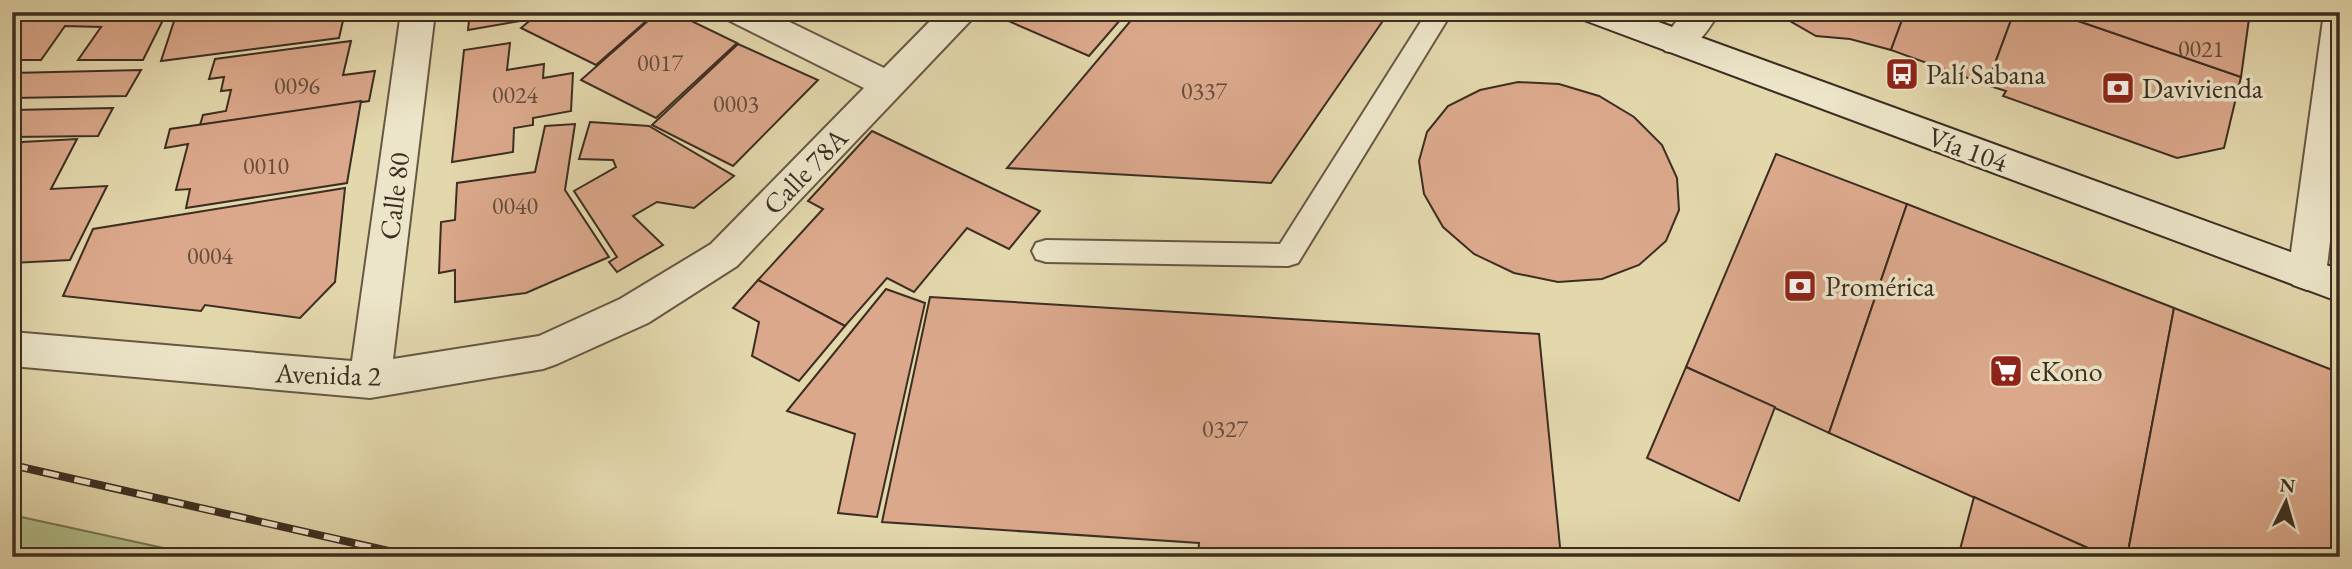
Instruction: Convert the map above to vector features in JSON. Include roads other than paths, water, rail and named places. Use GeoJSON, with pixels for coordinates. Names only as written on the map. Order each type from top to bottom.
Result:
{"type":"FeatureCollection","features":[{"type":"Feature","properties":{"kind":"street","name":"Calle 80"},"geometry":{"type":"LineString","coordinates":[[370,380],[418,12]]}},
{"type":"Feature","properties":{"kind":"street"},"geometry":{"type":"LineString","coordinates":[[740,12],[888,85]]}},
{"type":"Feature","properties":{"kind":"street","name":"Calle 78A"},"geometry":{"type":"LineString","coordinates":[[634,311],[724,255],[959,12]]}},
{"type":"Feature","properties":{"kind":"street","name":"Vía 104"},"geometry":{"type":"LineString","coordinates":[[1596,12],[2340,286]]}},
{"type":"Feature","properties":{"kind":"street"},"geometry":{"type":"LineString","coordinates":[[1677,42],[1703,12]]}},
{"type":"Feature","properties":{"kind":"street"},"geometry":{"type":"LineString","coordinates":[[2306,274],[2340,20]]}},
{"type":"Feature","properties":{"kind":"street","name":"Avenida 2"},"geometry":{"type":"LineString","coordinates":[[12,349],[370,380],[543,352],[634,311]]}},
{"type":"Feature","properties":{"kind":"lane"},"geometry":{"type":"LineString","coordinates":[[1046,251],[1288,255],[1440,12]]}},
{"type":"Feature","properties":{"kind":"railway"},"geometry":{"type":"LineString","coordinates":[[12,465],[415,557]]}},
{"type":"Feature","properties":{"kind":"place","name":"Palí Sabana"},"geometry":{"type":"Point","coordinates":[1902,74]}},
{"type":"Feature","properties":{"kind":"place","name":"Davivienda"},"geometry":{"type":"Point","coordinates":[2118,88]}},
{"type":"Feature","properties":{"kind":"place","name":"Promérica"},"geometry":{"type":"Point","coordinates":[1800,286]}},
{"type":"Feature","properties":{"kind":"place","name":"eKono"},"geometry":{"type":"Point","coordinates":[2006,371]}}]}
